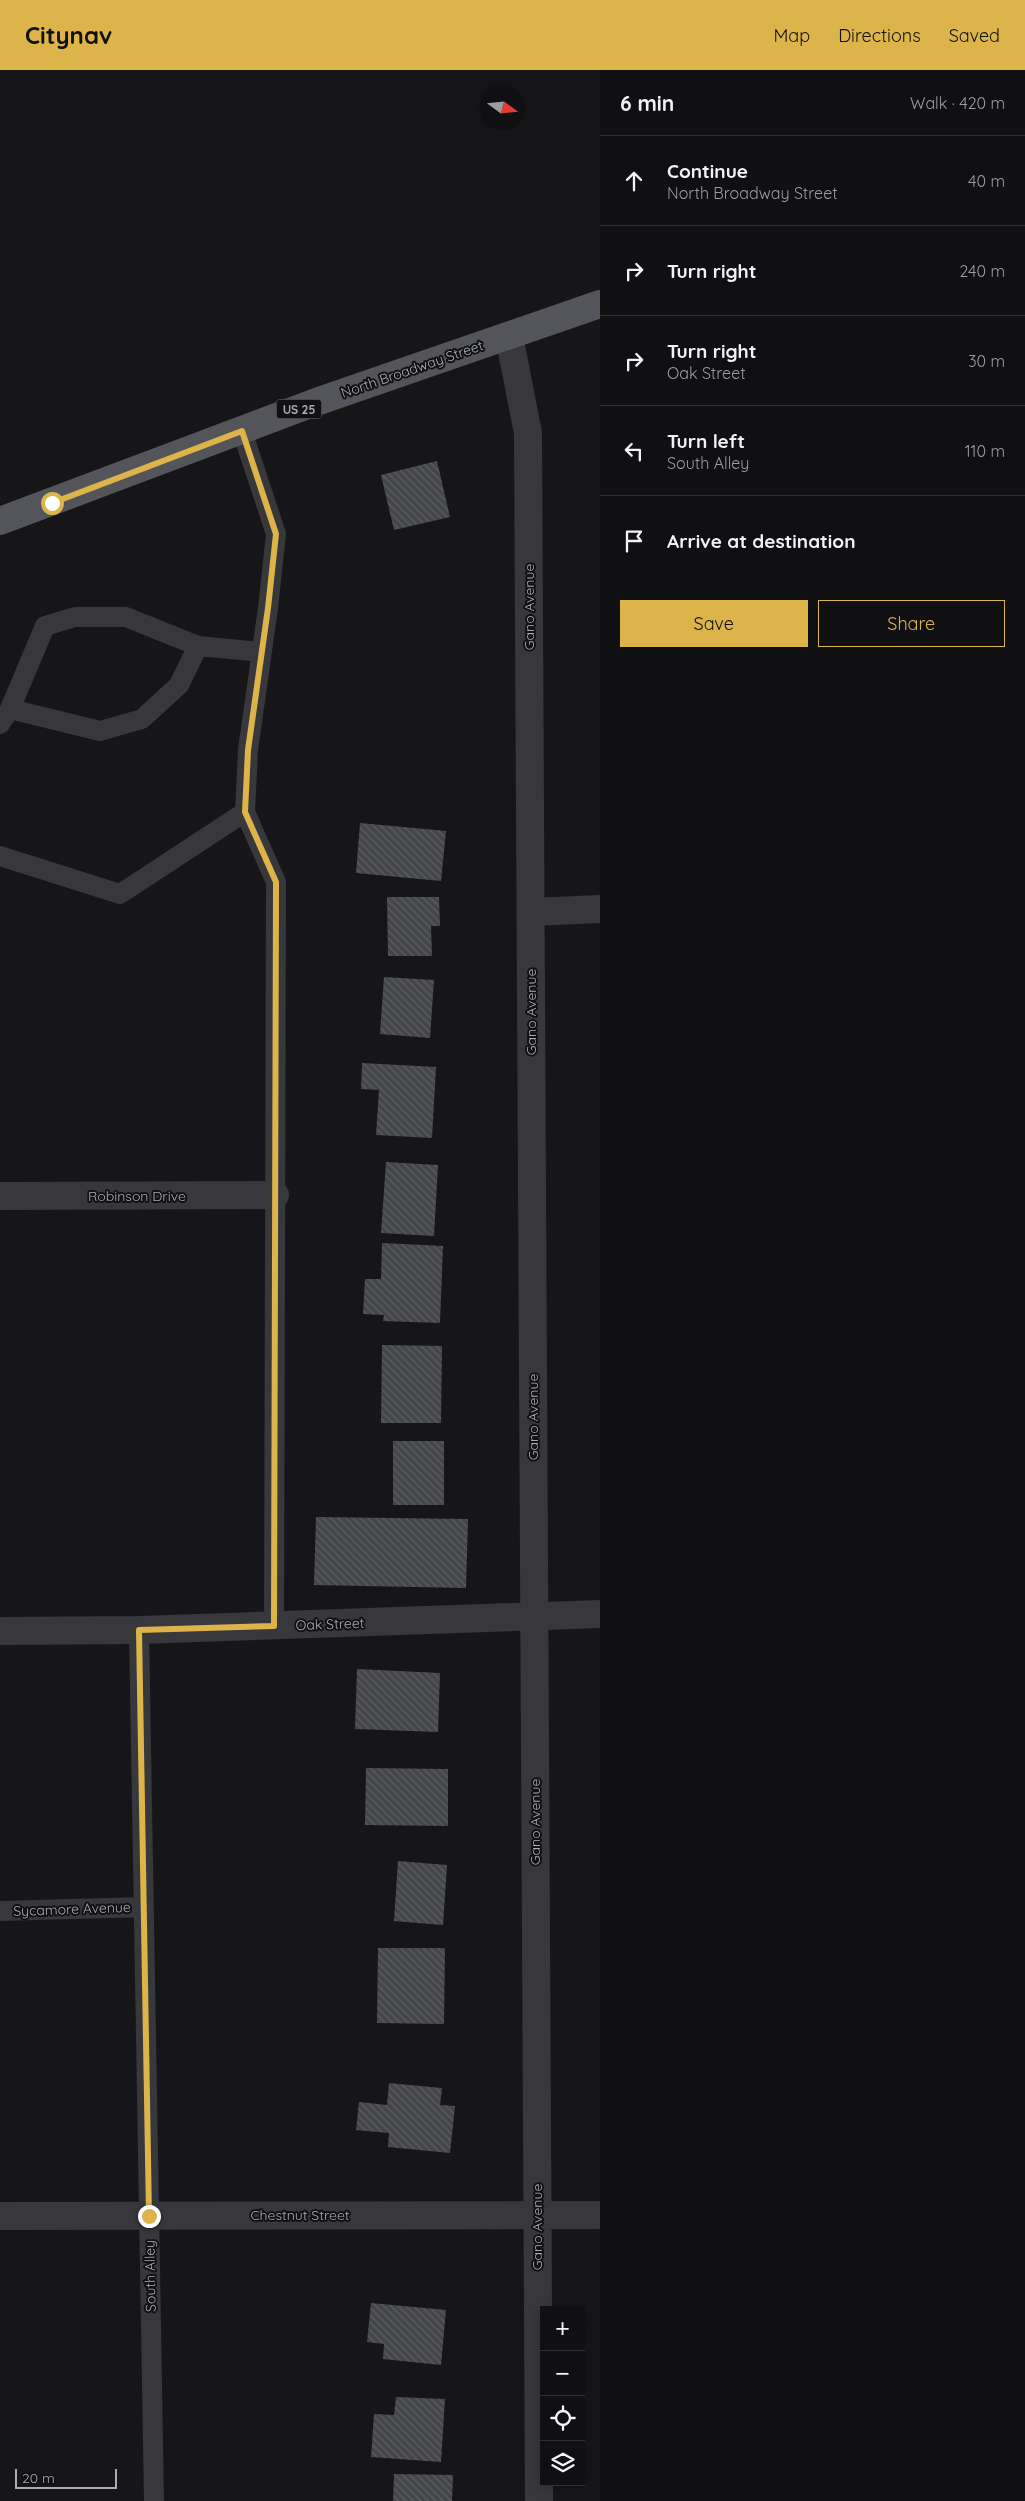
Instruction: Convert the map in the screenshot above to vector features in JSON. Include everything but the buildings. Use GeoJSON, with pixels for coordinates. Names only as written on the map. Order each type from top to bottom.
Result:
{"type":"FeatureCollection","features":[{"type":"Feature","properties":{"kind":"main road","name":"North Broadway Street"},"geometry":{"type":"LineString","coordinates":[[0,521],[316,402],[600,304]]}},
{"type":"Feature","properties":{"kind":"street","name":"Gano Avenue"},"geometry":{"type":"LineString","coordinates":[[509,336],[528,432],[539,2501]]}},
{"type":"Feature","properties":{"kind":"street"},"geometry":{"type":"LineString","coordinates":[[531,912],[600,908]]}},
{"type":"Feature","properties":{"kind":"street","name":"Robinson Drive"},"geometry":{"type":"LineString","coordinates":[[0,1196],[275,1195]]}},
{"type":"Feature","properties":{"kind":"street","name":"Oak Street"},"geometry":{"type":"LineString","coordinates":[[0,1631],[139,1630],[600,1614]]}},
{"type":"Feature","properties":{"kind":"street","name":"Chestnut Street"},"geometry":{"type":"LineString","coordinates":[[0,2216],[600,2215]]}},
{"type":"Feature","properties":{"kind":"lane"},"geometry":{"type":"LineString","coordinates":[[242,431],[276,534],[248,750],[245,812],[276,882],[274,1626]]}},
{"type":"Feature","properties":{"kind":"lane"},"geometry":{"type":"LineString","coordinates":[[198,646],[179,685],[142,719],[100,731],[5,716],[45,626],[75,617],[126,617],[198,646],[262,652]]}},
{"type":"Feature","properties":{"kind":"lane"},"geometry":{"type":"LineString","coordinates":[[0,856],[120,894],[245,812]]}},
{"type":"Feature","properties":{"kind":"lane","name":"South Alley"},"geometry":{"type":"LineString","coordinates":[[139,1630],[154,2501]]}},
{"type":"Feature","properties":{"kind":"lane","name":"Sycamore Avenue"},"geometry":{"type":"LineString","coordinates":[[0,1911],[144,1907]]}},
{"type":"Feature","properties":{"kind":"route"},"geometry":{"type":"LineString","coordinates":[[52,503],[242,431],[276,534],[268,608],[248,750],[245,812],[276,882],[274,1626],[139,1630],[149,2216]]}}]}
